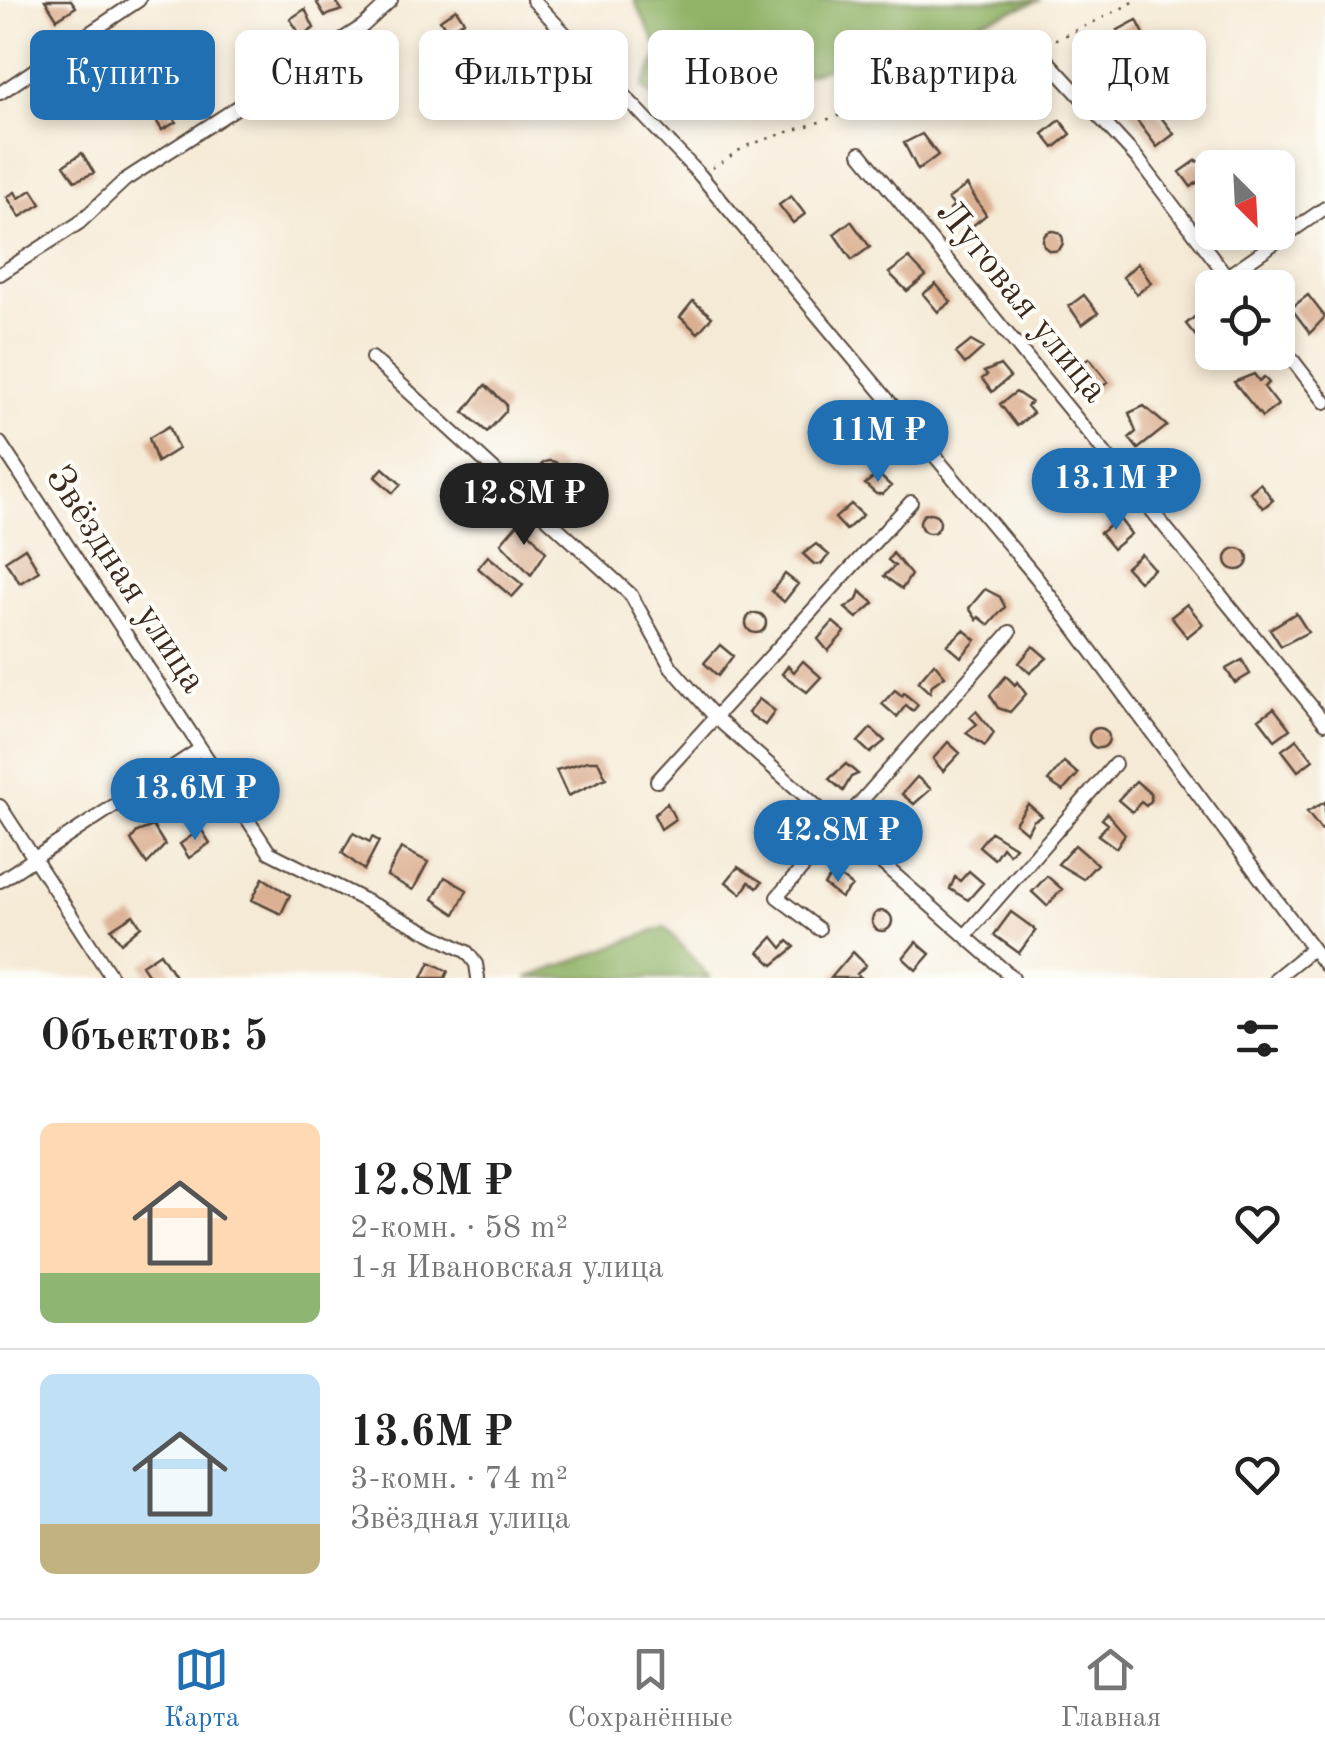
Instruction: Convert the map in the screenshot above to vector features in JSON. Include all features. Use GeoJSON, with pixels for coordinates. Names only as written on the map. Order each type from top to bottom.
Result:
{"type":"FeatureCollection","features":[{"type":"Feature","properties":{"kind":"street"},"geometry":{"type":"LineString","coordinates":[[0,93],[139,0]]}},
{"type":"Feature","properties":{"kind":"street"},"geometry":{"type":"LineString","coordinates":[[0,274],[79,223],[126,180],[363,26],[391,0]]}},
{"type":"Feature","properties":{"kind":"street"},"geometry":{"type":"LineString","coordinates":[[533,0],[700,176],[1036,576],[1325,965]]}},
{"type":"Feature","properties":{"kind":"street"},"geometry":{"type":"LineString","coordinates":[[1052,66],[1137,158],[1222,270]]}},
{"type":"Feature","properties":{"kind":"street","name":"Луговая улица"},"geometry":{"type":"LineString","coordinates":[[860,153],[1325,723]]}},
{"type":"Feature","properties":{"kind":"street"},"geometry":{"type":"LineString","coordinates":[[1236,270],[1325,208]]}},
{"type":"Feature","properties":{"kind":"street"},"geometry":{"type":"LineString","coordinates":[[372,358],[631,595],[670,668],[716,718],[1013,978]]}},
{"type":"Feature","properties":{"kind":"street"},"geometry":{"type":"LineString","coordinates":[[1295,363],[1325,402]]}},
{"type":"Feature","properties":{"kind":"street","name":"Звёздная улица"},"geometry":{"type":"LineString","coordinates":[[0,442],[270,852],[467,952],[477,971]]}},
{"type":"Feature","properties":{"kind":"street"},"geometry":{"type":"LineString","coordinates":[[657,781],[911,502]]}},
{"type":"Feature","properties":{"kind":"street"},"geometry":{"type":"LineString","coordinates":[[819,929],[777,897],[1010,632]]}},
{"type":"Feature","properties":{"kind":"street"},"geometry":{"type":"LineString","coordinates":[[0,881],[200,749]]}},
{"type":"Feature","properties":{"kind":"street"},"geometry":{"type":"LineString","coordinates":[[966,936],[1116,764]]}},
{"type":"Feature","properties":{"kind":"street"},"geometry":{"type":"LineString","coordinates":[[0,806],[112,978]]}},
{"type":"Feature","properties":{"kind":"street"},"geometry":{"type":"LineString","coordinates":[[1276,978],[1312,948]]}},
{"type":"Feature","properties":{"kind":"path"},"geometry":{"type":"LineString","coordinates":[[700,176],[746,146],[1007,56],[1100,20],[1137,0]]}},
{"type":"Feature","properties":{"kind":"green space"},"geometry":{"type":"Polygon","coordinates":[[[634,0],[1041,0],[957,30],[834,30],[834,67],[814,72],[814,30],[649,30],[634,0]]]}},
{"type":"Feature","properties":{"kind":"green space"},"geometry":{"type":"Polygon","coordinates":[[[665,927],[710,978],[527,978],[665,927]]]}},
{"type":"Feature","properties":{"kind":"building"},"geometry":{"type":"Polygon","coordinates":[[[45,0],[71,0],[76,7],[57,19],[45,0]]]}},
{"type":"Feature","properties":{"kind":"building"},"geometry":{"type":"Polygon","coordinates":[[[335,0],[342,10],[325,16],[317,3],[335,0]]]}},
{"type":"Feature","properties":{"kind":"building"},"geometry":{"type":"Polygon","coordinates":[[[305,9],[314,28],[297,30],[290,19],[305,9]]]}},
{"type":"Feature","properties":{"kind":"building"},"geometry":{"type":"Polygon","coordinates":[[[456,9],[464,21],[447,30],[440,20],[456,9]]]}},
{"type":"Feature","properties":{"kind":"building"},"geometry":{"type":"Polygon","coordinates":[[[1137,20],[1142,30],[1118,30],[1137,20]]]}},
{"type":"Feature","properties":{"kind":"building"},"geometry":{"type":"Polygon","coordinates":[[[156,120],[175,120],[176,122],[162,130],[156,120]]]}},
{"type":"Feature","properties":{"kind":"building"},"geometry":{"type":"Polygon","coordinates":[[[1060,120],[1071,134],[1054,148],[1043,134],[1060,120]]]}},
{"type":"Feature","properties":{"kind":"building"},"geometry":{"type":"Polygon","coordinates":[[[1137,120],[1163,120],[1174,134],[1157,147],[1137,120]]]}},
{"type":"Feature","properties":{"kind":"building"},"geometry":{"type":"Polygon","coordinates":[[[922,134],[938,155],[918,170],[904,143],[922,134]]]}},
{"type":"Feature","properties":{"kind":"building"},"geometry":{"type":"Polygon","coordinates":[[[82,153],[94,173],[75,181],[64,165],[82,153]]]}},
{"type":"Feature","properties":{"kind":"building"},"geometry":{"type":"Polygon","coordinates":[[[1195,161],[1195,184],[1191,187],[1180,172],[1195,161]]]}},
{"type":"Feature","properties":{"kind":"building"},"geometry":{"type":"Polygon","coordinates":[[[967,185],[986,215],[966,231],[950,210],[954,206],[948,199],[967,185]]]}},
{"type":"Feature","properties":{"kind":"building"},"geometry":{"type":"Polygon","coordinates":[[[32,190],[41,204],[20,217],[7,197],[15,192],[19,198],[32,190]]]}},
{"type":"Feature","properties":{"kind":"building"},"geometry":{"type":"Polygon","coordinates":[[[791,196],[805,214],[793,223],[779,205],[791,196]]]}},
{"type":"Feature","properties":{"kind":"building"},"geometry":{"type":"Polygon","coordinates":[[[851,221],[870,247],[852,260],[834,234],[851,221]]]}},
{"type":"Feature","properties":{"kind":"building"},"geometry":{"type":"Polygon","coordinates":[[[1049,231],[1057,231],[1063,241],[1057,251],[1049,251],[1043,245],[1043,237],[1049,231]]]}},
{"type":"Feature","properties":{"kind":"building"},"geometry":{"type":"Polygon","coordinates":[[[909,258],[926,276],[907,291],[889,273],[909,258]]]}},
{"type":"Feature","properties":{"kind":"building"},"geometry":{"type":"Polygon","coordinates":[[[1138,263],[1151,283],[1137,294],[1123,277],[1138,263]]]}},
{"type":"Feature","properties":{"kind":"building"},"geometry":{"type":"Polygon","coordinates":[[[936,284],[951,302],[938,312],[923,294],[936,284]]]}},
{"type":"Feature","properties":{"kind":"building"},"geometry":{"type":"Polygon","coordinates":[[[1084,295],[1098,313],[1082,325],[1069,306],[1084,295]]]}},
{"type":"Feature","properties":{"kind":"building"},"geometry":{"type":"Polygon","coordinates":[[[1308,295],[1325,317],[1310,333],[1295,313],[1295,305],[1308,295]]]}},
{"type":"Feature","properties":{"kind":"building"},"geometry":{"type":"Polygon","coordinates":[[[693,301],[712,317],[698,333],[680,317],[693,301]]]}},
{"type":"Feature","properties":{"kind":"building"},"geometry":{"type":"Polygon","coordinates":[[[1195,316],[1195,335],[1186,324],[1195,316]]]}},
{"type":"Feature","properties":{"kind":"building"},"geometry":{"type":"Polygon","coordinates":[[[971,341],[983,348],[965,364],[956,353],[971,341]]]}},
{"type":"Feature","properties":{"kind":"building"},"geometry":{"type":"Polygon","coordinates":[[[1089,358],[1108,382],[1092,395],[1072,372],[1089,358]]]}},
{"type":"Feature","properties":{"kind":"building"},"geometry":{"type":"Polygon","coordinates":[[[1000,365],[1010,377],[992,392],[982,379],[987,375],[984,372],[1000,365]]]}},
{"type":"Feature","properties":{"kind":"building"},"geometry":{"type":"Polygon","coordinates":[[[1254,374],[1259,381],[1264,377],[1269,383],[1264,387],[1278,405],[1262,417],[1234,382],[1254,374]]]}},
{"type":"Feature","properties":{"kind":"building"},"geometry":{"type":"Polygon","coordinates":[[[485,385],[506,404],[506,411],[487,432],[464,412],[485,385]]]}},
{"type":"Feature","properties":{"kind":"building"},"geometry":{"type":"Polygon","coordinates":[[[1016,392],[1031,402],[1027,406],[1033,413],[1017,426],[1000,404],[1016,392]]]}},
{"type":"Feature","properties":{"kind":"building"},"geometry":{"type":"Polygon","coordinates":[[[1144,406],[1167,426],[1138,449],[1129,438],[1136,432],[1129,413],[1144,406]]]}},
{"type":"Feature","properties":{"kind":"building"},"geometry":{"type":"Polygon","coordinates":[[[169,426],[178,449],[157,462],[149,438],[169,426]]]}},
{"type":"Feature","properties":{"kind":"building"},"geometry":{"type":"Polygon","coordinates":[[[1078,456],[1095,476],[1061,505],[1043,484],[1078,456]]]}},
{"type":"Feature","properties":{"kind":"building"},"geometry":{"type":"Polygon","coordinates":[[[550,461],[562,473],[550,485],[538,473],[550,461]]]}},
{"type":"Feature","properties":{"kind":"building"},"geometry":{"type":"Polygon","coordinates":[[[383,468],[401,484],[393,493],[375,477],[383,468]]]}},
{"type":"Feature","properties":{"kind":"building"},"geometry":{"type":"Polygon","coordinates":[[[878,474],[891,486],[883,494],[876,494],[865,484],[878,474]]]}},
{"type":"Feature","properties":{"kind":"building"},"geometry":{"type":"Polygon","coordinates":[[[1260,483],[1273,500],[1263,508],[1250,492],[1260,483]]]}},
{"type":"Feature","properties":{"kind":"building"},"geometry":{"type":"Polygon","coordinates":[[[851,504],[863,515],[846,530],[835,518],[851,504]]]}},
{"type":"Feature","properties":{"kind":"building"},"geometry":{"type":"Polygon","coordinates":[[[930,513],[940,523],[930,533],[920,523],[930,513]]]}},
{"type":"Feature","properties":{"kind":"building"},"geometry":{"type":"Polygon","coordinates":[[[1119,518],[1131,534],[1113,549],[1100,533],[1119,518]]]}},
{"type":"Feature","properties":{"kind":"building"},"geometry":{"type":"Polygon","coordinates":[[[520,521],[546,552],[531,575],[501,543],[520,521]]]}},
{"type":"Feature","properties":{"kind":"building"},"geometry":{"type":"Polygon","coordinates":[[[816,544],[829,555],[821,564],[814,564],[803,554],[816,544]]]}},
{"type":"Feature","properties":{"kind":"building"},"geometry":{"type":"Polygon","coordinates":[[[25,548],[39,571],[20,583],[5,561],[25,548]]]}},
{"type":"Feature","properties":{"kind":"building"},"geometry":{"type":"Polygon","coordinates":[[[1237,548],[1245,551],[1245,567],[1237,570],[1229,567],[1226,559],[1229,551],[1237,548]]]}},
{"type":"Feature","properties":{"kind":"building"},"geometry":{"type":"Polygon","coordinates":[[[893,553],[911,575],[902,589],[884,576],[895,566],[888,560],[893,553]]]}},
{"type":"Feature","properties":{"kind":"building"},"geometry":{"type":"Polygon","coordinates":[[[1141,554],[1154,569],[1139,581],[1126,567],[1141,554]]]}},
{"type":"Feature","properties":{"kind":"building"},"geometry":{"type":"Polygon","coordinates":[[[488,556],[523,585],[512,597],[478,568],[488,556]]]}},
{"type":"Feature","properties":{"kind":"building"},"geometry":{"type":"Polygon","coordinates":[[[785,574],[798,584],[784,602],[772,591],[785,574]]]}},
{"type":"Feature","properties":{"kind":"building"},"geometry":{"type":"Polygon","coordinates":[[[985,589],[1000,597],[1005,607],[989,625],[979,617],[977,620],[969,608],[985,589]]]}},
{"type":"Feature","properties":{"kind":"building"},"geometry":{"type":"Polygon","coordinates":[[[860,591],[874,603],[857,618],[845,608],[857,600],[860,591]]]}},
{"type":"Feature","properties":{"kind":"building"},"geometry":{"type":"Polygon","coordinates":[[[1187,604],[1203,624],[1187,637],[1171,617],[1187,604]]]}},
{"type":"Feature","properties":{"kind":"building"},"geometry":{"type":"Polygon","coordinates":[[[756,613],[766,623],[756,633],[746,623],[756,613]]]}},
{"type":"Feature","properties":{"kind":"building"},"geometry":{"type":"Polygon","coordinates":[[[1296,613],[1308,632],[1281,646],[1270,629],[1296,613]]]}},
{"type":"Feature","properties":{"kind":"building"},"geometry":{"type":"Polygon","coordinates":[[[833,622],[845,632],[828,651],[818,639],[833,622]]]}},
{"type":"Feature","properties":{"kind":"building"},"geometry":{"type":"Polygon","coordinates":[[[964,630],[976,640],[961,657],[947,645],[964,630]]]}},
{"type":"Feature","properties":{"kind":"building"},"geometry":{"type":"Polygon","coordinates":[[[720,645],[733,656],[718,676],[704,663],[720,645]]]}},
{"type":"Feature","properties":{"kind":"building"},"geometry":{"type":"Polygon","coordinates":[[[1033,646],[1047,658],[1030,673],[1019,663],[1033,646]]]}},
{"type":"Feature","properties":{"kind":"building"},"geometry":{"type":"Polygon","coordinates":[[[1242,660],[1250,674],[1235,683],[1226,669],[1242,660]]]}},
{"type":"Feature","properties":{"kind":"building"},"geometry":{"type":"Polygon","coordinates":[[[803,661],[821,677],[807,692],[782,674],[788,666],[794,672],[803,661]]]}},
{"type":"Feature","properties":{"kind":"building"},"geometry":{"type":"Polygon","coordinates":[[[934,663],[945,676],[932,685],[930,693],[918,682],[934,663]]]}},
{"type":"Feature","properties":{"kind":"building"},"geometry":{"type":"Polygon","coordinates":[[[1006,676],[1026,694],[1010,712],[998,708],[990,695],[1006,676]]]}},
{"type":"Feature","properties":{"kind":"building"},"geometry":{"type":"Polygon","coordinates":[[[895,690],[918,705],[913,711],[906,705],[897,717],[882,704],[895,690]]]}},
{"type":"Feature","properties":{"kind":"building"},"geometry":{"type":"Polygon","coordinates":[[[759,699],[775,711],[765,725],[748,713],[759,699]]]}},
{"type":"Feature","properties":{"kind":"building"},"geometry":{"type":"Polygon","coordinates":[[[1274,708],[1290,729],[1275,740],[1259,719],[1274,708]]]}},
{"type":"Feature","properties":{"kind":"building"},"geometry":{"type":"Polygon","coordinates":[[[976,711],[994,733],[985,746],[966,733],[977,724],[970,717],[976,711]]]}},
{"type":"Feature","properties":{"kind":"building"},"geometry":{"type":"Polygon","coordinates":[[[871,728],[885,741],[870,753],[858,742],[871,728]]]}},
{"type":"Feature","properties":{"kind":"building"},"geometry":{"type":"Polygon","coordinates":[[[1099,728],[1109,738],[1099,748],[1089,738],[1099,728]]]}},
{"type":"Feature","properties":{"kind":"building"},"geometry":{"type":"Polygon","coordinates":[[[1297,739],[1313,760],[1298,771],[1282,750],[1297,739]]]}},
{"type":"Feature","properties":{"kind":"building"},"geometry":{"type":"Polygon","coordinates":[[[948,742],[960,753],[943,771],[933,759],[948,742]]]}},
{"type":"Feature","properties":{"kind":"building"},"geometry":{"type":"Polygon","coordinates":[[[598,761],[606,778],[568,796],[556,770],[598,761]]]}},
{"type":"Feature","properties":{"kind":"building"},"geometry":{"type":"Polygon","coordinates":[[[1064,762],[1078,774],[1063,791],[1048,781],[1064,762]]]}},
{"type":"Feature","properties":{"kind":"building"},"geometry":{"type":"Polygon","coordinates":[[[846,764],[858,774],[851,777],[843,791],[829,779],[846,764]]]}},
{"type":"Feature","properties":{"kind":"building"},"geometry":{"type":"Polygon","coordinates":[[[917,777],[931,789],[914,804],[902,794],[917,777]]]}},
{"type":"Feature","properties":{"kind":"building"},"geometry":{"type":"Polygon","coordinates":[[[1136,781],[1151,794],[1151,801],[1146,806],[1141,802],[1132,812],[1118,800],[1136,781]]]}},
{"type":"Feature","properties":{"kind":"building"},"geometry":{"type":"Polygon","coordinates":[[[1325,802],[1325,827],[1321,830],[1307,812],[1325,802]]]}},
{"type":"Feature","properties":{"kind":"building"},"geometry":{"type":"Polygon","coordinates":[[[667,803],[675,819],[661,829],[654,815],[667,803]]]}},
{"type":"Feature","properties":{"kind":"building"},"geometry":{"type":"Polygon","coordinates":[[[1028,804],[1042,816],[1033,821],[1027,833],[1015,823],[1028,804]]]}},
{"type":"Feature","properties":{"kind":"building"},"geometry":{"type":"Polygon","coordinates":[[[891,806],[910,828],[901,841],[882,829],[893,819],[886,813],[891,806]]]}},
{"type":"Feature","properties":{"kind":"building"},"geometry":{"type":"Polygon","coordinates":[[[1107,813],[1125,834],[1116,848],[1098,835],[1108,824],[1102,819],[1107,813]]]}},
{"type":"Feature","properties":{"kind":"building"},"geometry":{"type":"Polygon","coordinates":[[[775,821],[801,838],[793,848],[781,843],[777,847],[757,830],[760,824],[775,821]]]}},
{"type":"Feature","properties":{"kind":"building"},"geometry":{"type":"Polygon","coordinates":[[[153,826],[165,845],[147,864],[131,840],[137,832],[153,826]]]}},
{"type":"Feature","properties":{"kind":"building"},"geometry":{"type":"Polygon","coordinates":[[[201,829],[210,843],[189,858],[180,844],[201,829]]]}},
{"type":"Feature","properties":{"kind":"building"},"geometry":{"type":"Polygon","coordinates":[[[991,832],[1015,847],[1009,854],[1002,847],[994,859],[979,846],[991,832]]]}},
{"type":"Feature","properties":{"kind":"building"},"geometry":{"type":"Polygon","coordinates":[[[353,833],[370,842],[372,837],[379,841],[364,870],[342,853],[353,833]]]}},
{"type":"Feature","properties":{"kind":"building"},"geometry":{"type":"Polygon","coordinates":[[[1075,845],[1097,864],[1083,879],[1058,864],[1075,845]]]}},
{"type":"Feature","properties":{"kind":"building"},"geometry":{"type":"Polygon","coordinates":[[[401,848],[428,862],[413,890],[387,876],[401,848]]]}},
{"type":"Feature","properties":{"kind":"building"},"geometry":{"type":"Polygon","coordinates":[[[738,867],[762,882],[757,888],[749,882],[741,894],[726,882],[738,867]]]}},
{"type":"Feature","properties":{"kind":"building"},"geometry":{"type":"Polygon","coordinates":[[[969,871],[983,883],[968,900],[950,889],[955,877],[960,881],[969,871]]]}},
{"type":"Feature","properties":{"kind":"building"},"geometry":{"type":"Polygon","coordinates":[[[834,872],[852,886],[841,898],[824,885],[834,872]]]}},
{"type":"Feature","properties":{"kind":"building"},"geometry":{"type":"Polygon","coordinates":[[[1047,876],[1062,889],[1047,906],[1032,892],[1047,876]]]}},
{"type":"Feature","properties":{"kind":"building"},"geometry":{"type":"Polygon","coordinates":[[[445,877],[467,890],[455,914],[433,899],[445,877]]]}},
{"type":"Feature","properties":{"kind":"building"},"geometry":{"type":"Polygon","coordinates":[[[263,878],[290,895],[281,914],[252,900],[263,878]]]}},
{"type":"Feature","properties":{"kind":"building"},"geometry":{"type":"Polygon","coordinates":[[[882,911],[892,921],[882,931],[872,921],[882,911]]]}},
{"type":"Feature","properties":{"kind":"building"},"geometry":{"type":"Polygon","coordinates":[[[1011,912],[1036,930],[1019,953],[994,935],[1011,912]]]}},
{"type":"Feature","properties":{"kind":"building"},"geometry":{"type":"Polygon","coordinates":[[[133,915],[141,926],[121,943],[111,929],[133,915]]]}},
{"type":"Feature","properties":{"kind":"building"},"geometry":{"type":"Polygon","coordinates":[[[773,937],[782,948],[788,941],[795,947],[773,965],[759,952],[773,937]]]}},
{"type":"Feature","properties":{"kind":"building"},"geometry":{"type":"Polygon","coordinates":[[[916,942],[930,954],[916,970],[903,958],[916,942]]]}},
{"type":"Feature","properties":{"kind":"building"},"geometry":{"type":"Polygon","coordinates":[[[853,952],[866,965],[857,974],[861,978],[831,978],[853,952]]]}},
{"type":"Feature","properties":{"kind":"building"},"geometry":{"type":"Polygon","coordinates":[[[160,953],[176,978],[141,978],[148,974],[142,965],[160,953]]]}},
{"type":"Feature","properties":{"kind":"building"},"geometry":{"type":"Polygon","coordinates":[[[430,962],[448,971],[445,978],[422,978],[430,962]]]}}]}
